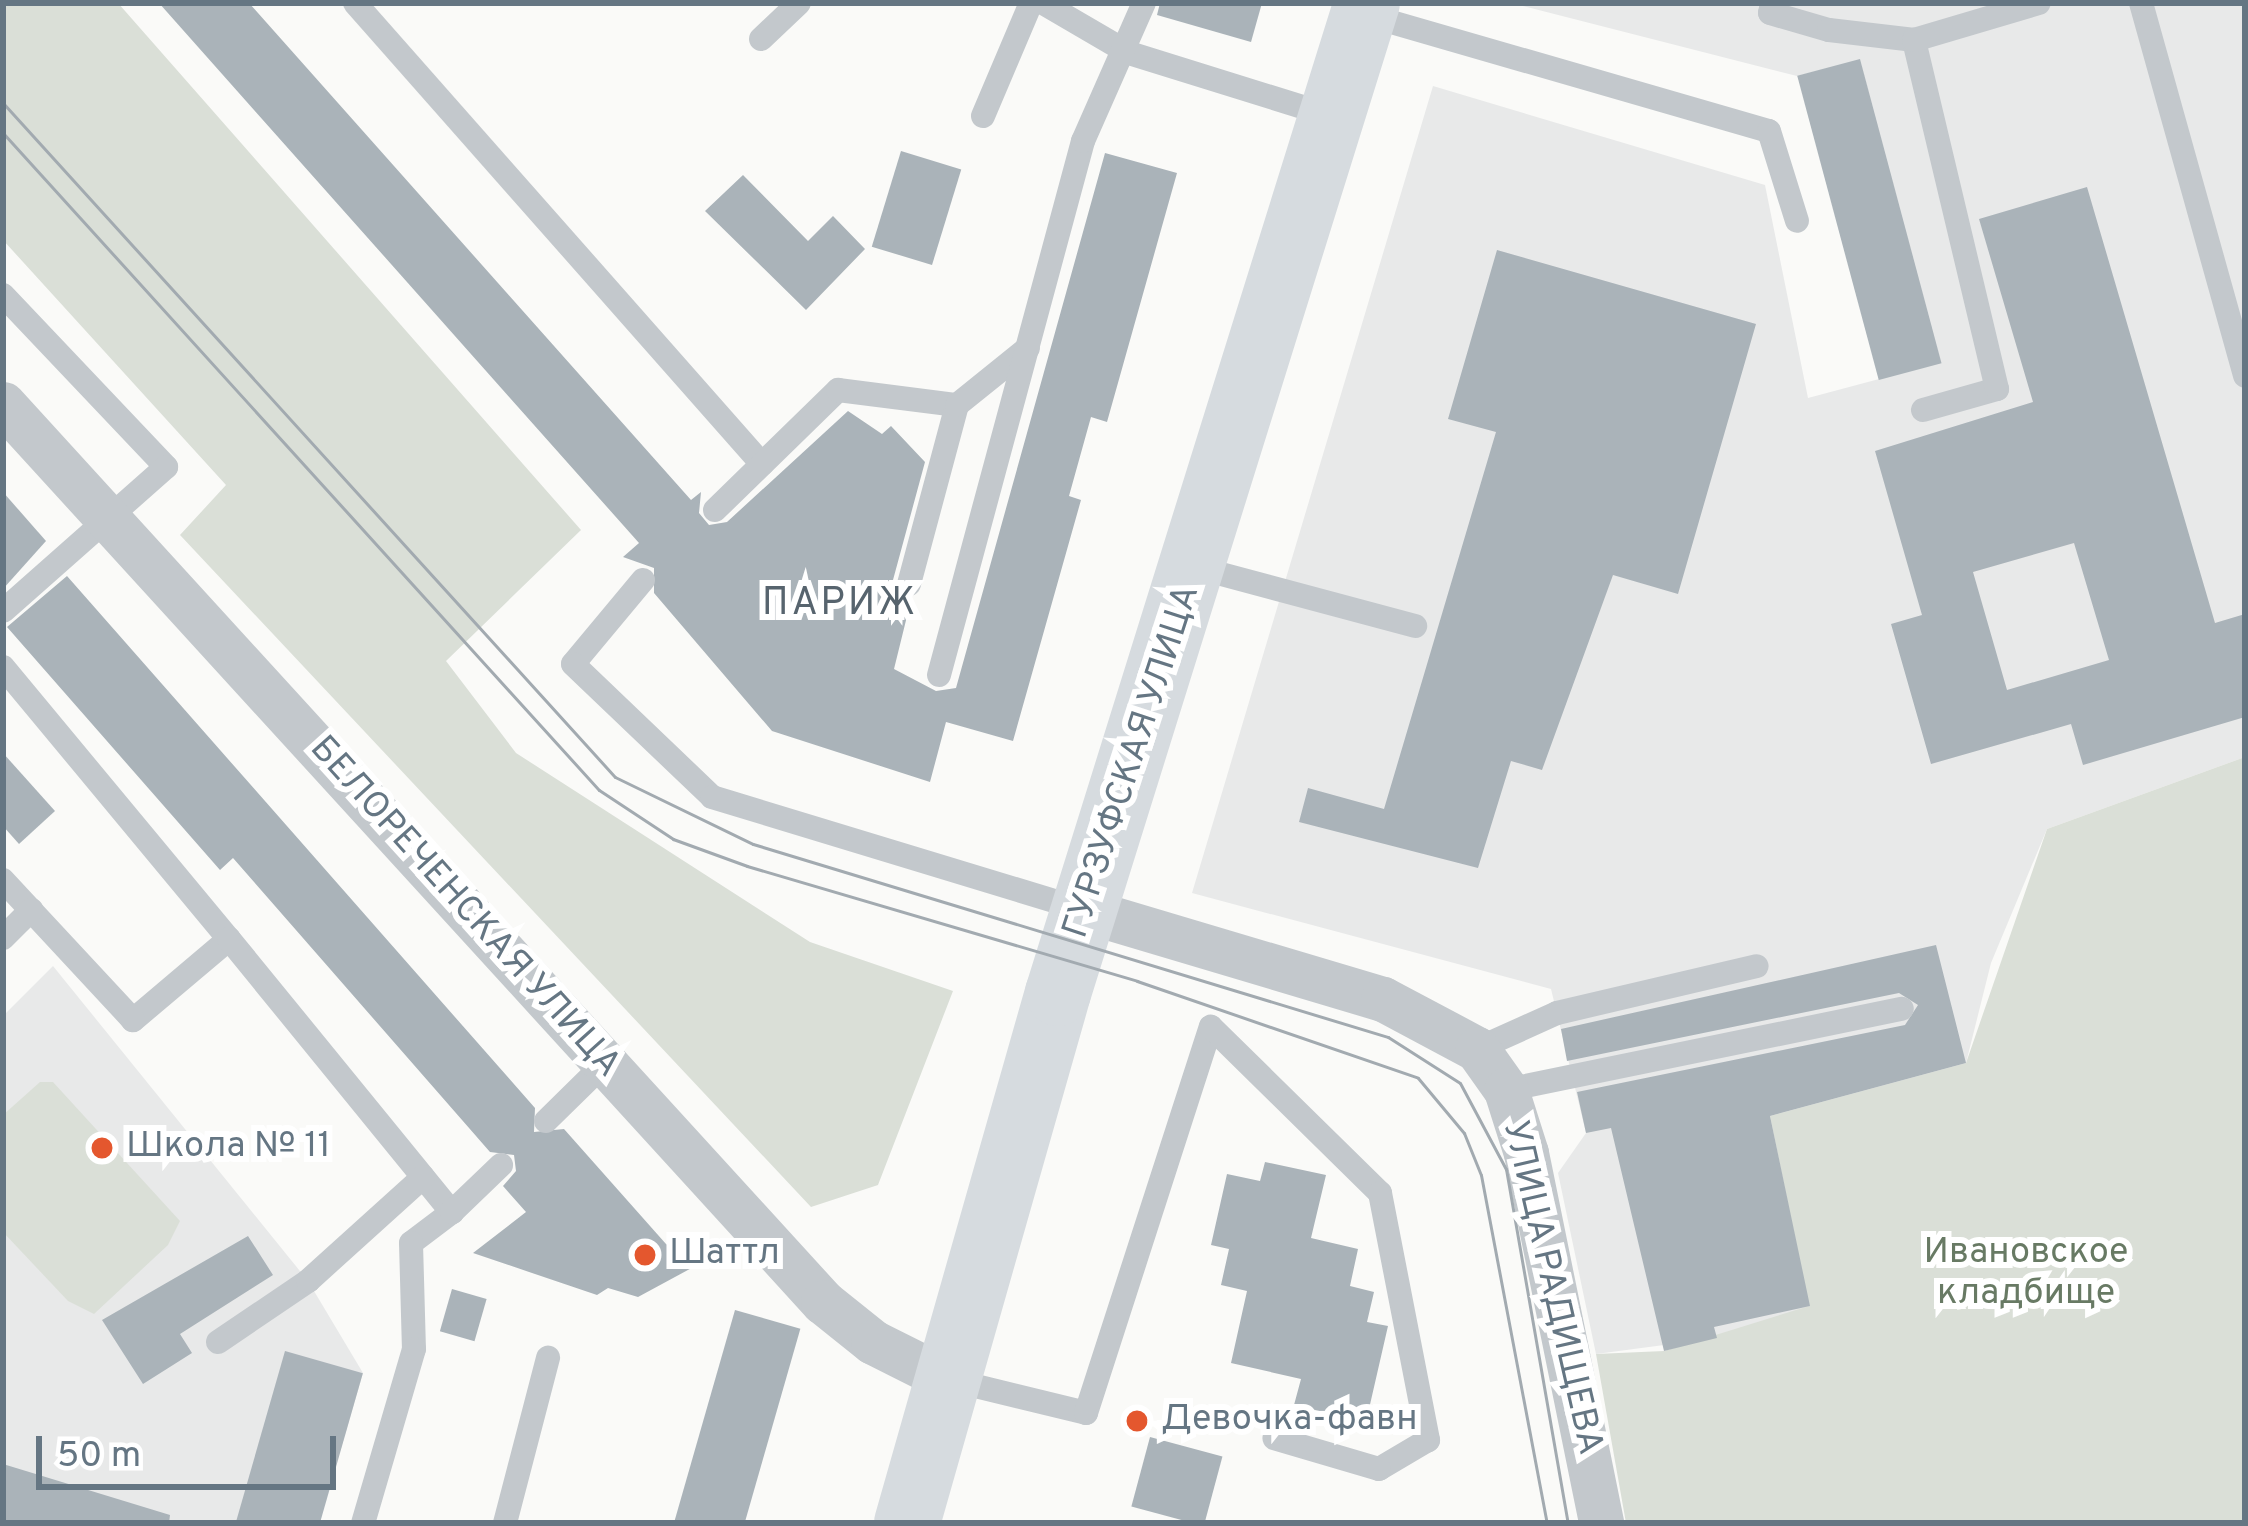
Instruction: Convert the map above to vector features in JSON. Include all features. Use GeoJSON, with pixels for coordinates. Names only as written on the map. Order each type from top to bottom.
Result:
{"type":"FeatureCollection","features":[{"type":"Feature","properties":{"kind":"main road","name":"ГУРЗУФСКАЯ УЛИЦА"},"geometry":{"type":"LineString","coordinates":[[907,1523],[1084,910],[1196,567],[1365,8]]}},
{"type":"Feature","properties":{"kind":"street","name":"БЕЛОРЕЧЕНСКАЯ УЛИЦА"},"geometry":{"type":"LineString","coordinates":[[3,404],[823,1302],[873,1342],[949,1380]]}},
{"type":"Feature","properties":{"kind":"street","name":"УЛИЦА РАДИЩЕВА"},"geometry":{"type":"LineString","coordinates":[[1084,910],[1383,999],[1477,1049],[1506,1090],[1601,1523]]}},
{"type":"Feature","properties":{"kind":"lane"},"geometry":{"type":"LineString","coordinates":[[355,3],[762,464]]}},
{"type":"Feature","properties":{"kind":"lane"},"geometry":{"type":"LineString","coordinates":[[761,39],[799,3]]}},
{"type":"Feature","properties":{"kind":"lane"},"geometry":{"type":"LineString","coordinates":[[983,116],[1031,3]]}},
{"type":"Feature","properties":{"kind":"lane"},"geometry":{"type":"LineString","coordinates":[[1043,3],[1129,53],[1334,117]]}},
{"type":"Feature","properties":{"kind":"lane"},"geometry":{"type":"LineString","coordinates":[[939,675],[1083,141],[1129,53],[1144,3]]}},
{"type":"Feature","properties":{"kind":"lane"},"geometry":{"type":"LineString","coordinates":[[1772,3],[1770,13],[1828,30],[1914,40],[2039,3]]}},
{"type":"Feature","properties":{"kind":"lane"},"geometry":{"type":"LineString","coordinates":[[2141,3],[2244,367]]}},
{"type":"Feature","properties":{"kind":"lane"},"geometry":{"type":"LineString","coordinates":[[1365,8],[1769,131],[1797,221]]}},
{"type":"Feature","properties":{"kind":"lane"},"geometry":{"type":"LineString","coordinates":[[1914,40],[1997,388],[1923,410]]}},
{"type":"Feature","properties":{"kind":"lane"},"geometry":{"type":"LineString","coordinates":[[3,611],[166,467],[4,298]]}},
{"type":"Feature","properties":{"kind":"lane"},"geometry":{"type":"LineString","coordinates":[[909,584],[957,405],[1028,349]]}},
{"type":"Feature","properties":{"kind":"lane"},"geometry":{"type":"LineString","coordinates":[[715,509],[838,390],[957,405]]}},
{"type":"Feature","properties":{"kind":"lane"},"geometry":{"type":"LineString","coordinates":[[1196,567],[1415,626]]}},
{"type":"Feature","properties":{"kind":"lane"},"geometry":{"type":"LineString","coordinates":[[643,580],[573,664],[712,796],[1084,910]]}},
{"type":"Feature","properties":{"kind":"lane"},"geometry":{"type":"LineString","coordinates":[[3,667],[452,1212]]}},
{"type":"Feature","properties":{"kind":"lane"},"geometry":{"type":"LineString","coordinates":[[3,880],[133,1020],[229,939]]}},
{"type":"Feature","properties":{"kind":"lane"},"geometry":{"type":"LineString","coordinates":[[3,938],[31,910]]}},
{"type":"Feature","properties":{"kind":"lane"},"geometry":{"type":"LineString","coordinates":[[1477,1049],[1557,1013],[1757,966]]}},
{"type":"Feature","properties":{"kind":"lane"},"geometry":{"type":"LineString","coordinates":[[1506,1090],[1902,1009]]}},
{"type":"Feature","properties":{"kind":"lane"},"geometry":{"type":"LineString","coordinates":[[949,1380],[1086,1413],[1211,1027],[1380,1193],[1428,1440],[1378,1469],[1274,1438]]}},
{"type":"Feature","properties":{"kind":"lane"},"geometry":{"type":"LineString","coordinates":[[546,1121],[604,1064]]}},
{"type":"Feature","properties":{"kind":"lane"},"geometry":{"type":"LineString","coordinates":[[363,1523],[414,1349],[411,1243],[501,1165]]}},
{"type":"Feature","properties":{"kind":"lane"},"geometry":{"type":"LineString","coordinates":[[218,1342],[308,1281],[424,1177]]}},
{"type":"Feature","properties":{"kind":"lane"},"geometry":{"type":"LineString","coordinates":[[506,1523],[548,1358]]}},
{"type":"Feature","properties":{"kind":"shaded area"},"geometry":{"type":"Polygon","coordinates":[[[1511,3],[2245,3],[2245,757],[2047,829],[1991,963],[1966,1063],[1770,1116],[1810,1306],[1717,1338],[1596,1354],[1558,1173],[1586,1133],[1551,989],[1192,893],[1433,86],[1765,185],[1808,398],[1939,363],[1860,60],[1797,76],[1511,3]]]}},
{"type":"Feature","properties":{"kind":"shaded area","name":"Школа № 11"},"geometry":{"type":"Polygon","coordinates":[[[53,966],[308,1281],[363,1373],[319,1523],[3,1523],[3,1016],[53,966]]]}},
{"type":"Feature","properties":{"kind":"green space"},"geometry":{"type":"Polygon","coordinates":[[[3,3],[118,3],[581,530],[446,661],[516,753],[810,942],[953,991],[878,1185],[811,1207],[180,535],[226,485],[3,240],[3,3]]]}},
{"type":"Feature","properties":{"kind":"green space","name":"Ивановское кладбище"},"geometry":{"type":"Polygon","coordinates":[[[2245,757],[2245,1523],[1626,1523],[1596,1354],[1664,1351],[1809,1306],[1770,1116],[1966,1063],[2047,829],[2245,757]]]}},
{"type":"Feature","properties":{"kind":"green space"},"geometry":{"type":"Polygon","coordinates":[[[40,1082],[53,1082],[180,1221],[168,1245],[94,1314],[68,1301],[3,1232],[3,1115],[40,1082]]]}},
{"type":"Feature","properties":{"kind":"building"},"geometry":{"type":"Polygon","coordinates":[[[159,3],[249,3],[691,500],[701,492],[699,513],[709,525],[727,522],[848,411],[882,434],[891,426],[925,462],[893,580],[897,595],[911,600],[894,669],[936,691],[956,688],[1105,153],[1177,173],[1107,422],[1091,417],[1069,496],[1081,500],[1013,741],[946,722],[930,782],[772,731],[654,593],[654,568],[623,557],[639,543],[159,3]]]}},
{"type":"Feature","properties":{"kind":"building"},"geometry":{"type":"Polygon","coordinates":[[[1160,3],[1262,3],[1251,42],[1157,15],[1160,3]]]}},
{"type":"Feature","properties":{"kind":"building"},"geometry":{"type":"Polygon","coordinates":[[[1860,59],[1942,363],[1879,380],[1797,76],[1860,59]]]}},
{"type":"Feature","properties":{"kind":"building"},"geometry":{"type":"Polygon","coordinates":[[[901,151],[961,169],[932,265],[872,247],[901,151]]]}},
{"type":"Feature","properties":{"kind":"building"},"geometry":{"type":"Polygon","coordinates":[[[743,175],[808,241],[833,216],[865,249],[806,310],[705,211],[743,175]]]}},
{"type":"Feature","properties":{"kind":"building"},"geometry":{"type":"Polygon","coordinates":[[[2087,187],[2215,623],[2245,614],[2245,717],[2083,765],[2071,724],[1931,764],[1891,624],[1922,615],[1875,451],[2033,402],[1979,219],[2087,187]],[[2074,543],[1973,572],[2007,690],[2109,660],[2074,543]]]}},
{"type":"Feature","properties":{"kind":"building"},"geometry":{"type":"Polygon","coordinates":[[[1497,250],[1756,324],[1678,594],[1613,575],[1542,770],[1511,761],[1478,868],[1299,822],[1308,788],[1384,809],[1496,432],[1448,419],[1497,250]]]}},
{"type":"Feature","properties":{"kind":"building"},"geometry":{"type":"Polygon","coordinates":[[[3,492],[46,541],[3,589],[3,492]]]}},
{"type":"Feature","properties":{"kind":"building"},"geometry":{"type":"Polygon","coordinates":[[[67,576],[535,1108],[534,1132],[564,1129],[666,1244],[699,1264],[638,1297],[608,1288],[597,1295],[473,1253],[526,1212],[503,1186],[516,1171],[514,1155],[490,1152],[233,858],[220,870],[7,627],[67,576]]]}},
{"type":"Feature","properties":{"kind":"building"},"geometry":{"type":"Polygon","coordinates":[[[3,753],[55,811],[19,844],[3,826],[3,753]]]}},
{"type":"Feature","properties":{"kind":"building"},"geometry":{"type":"Polygon","coordinates":[[[1936,945],[1966,1063],[1770,1116],[1810,1306],[1714,1327],[1717,1338],[1664,1351],[1611,1128],[1586,1133],[1577,1092],[1905,1025],[1918,1005],[1899,993],[1567,1061],[1561,1029],[1936,945]]]}},
{"type":"Feature","properties":{"kind":"building"},"geometry":{"type":"Polygon","coordinates":[[[1265,1162],[1326,1175],[1311,1238],[1358,1249],[1350,1286],[1374,1292],[1367,1322],[1388,1326],[1366,1422],[1294,1405],[1301,1379],[1231,1363],[1247,1291],[1221,1285],[1229,1249],[1211,1245],[1227,1174],[1260,1181],[1265,1162]]]}},
{"type":"Feature","properties":{"kind":"building"},"geometry":{"type":"Polygon","coordinates":[[[248,1236],[273,1275],[180,1334],[192,1353],[143,1384],[102,1320],[248,1236]]]}},
{"type":"Feature","properties":{"kind":"building"},"geometry":{"type":"Polygon","coordinates":[[[452,1289],[487,1299],[474,1341],[440,1331],[452,1289]]]}},
{"type":"Feature","properties":{"kind":"building"},"geometry":{"type":"Polygon","coordinates":[[[735,1310],[800,1329],[745,1523],[674,1523],[735,1310]]]}},
{"type":"Feature","properties":{"kind":"building"},"geometry":{"type":"Polygon","coordinates":[[[285,1351],[363,1373],[320,1523],[236,1523],[285,1351]]]}},
{"type":"Feature","properties":{"kind":"building"},"geometry":{"type":"Polygon","coordinates":[[[1150,1437],[1222,1456],[1205,1523],[1131,1507],[1150,1437]]]}},
{"type":"Feature","properties":{"kind":"building"},"geometry":{"type":"Polygon","coordinates":[[[3,1464],[170,1515],[169,1523],[3,1523],[3,1464]]]}},
{"type":"Feature","properties":{"kind":"tram line"},"geometry":{"type":"LineString","coordinates":[[3,103],[615,777],[753,844],[1388,1037],[1460,1083],[1506,1169],[1568,1523]]}},
{"type":"Feature","properties":{"kind":"tram line"},"geometry":{"type":"LineString","coordinates":[[3,133],[599,790],[673,839],[747,866],[1137,981],[1418,1078],[1464,1133],[1481,1175],[1547,1523]]}},
{"type":"Feature","properties":{"kind":"place","name":"Школа № 11"},"geometry":{"type":"Point","coordinates":[102,1148]}},
{"type":"Feature","properties":{"kind":"place","name":"Шаттл"},"geometry":{"type":"Point","coordinates":[645,1255]}},
{"type":"Feature","properties":{"kind":"place","name":"Девочка-фавн"},"geometry":{"type":"Point","coordinates":[1137,1421]}},
{"type":"Feature","properties":{"kind":"district","name":"ПАРИЖ"},"geometry":{"type":"Point","coordinates":[840,605]}}]}
